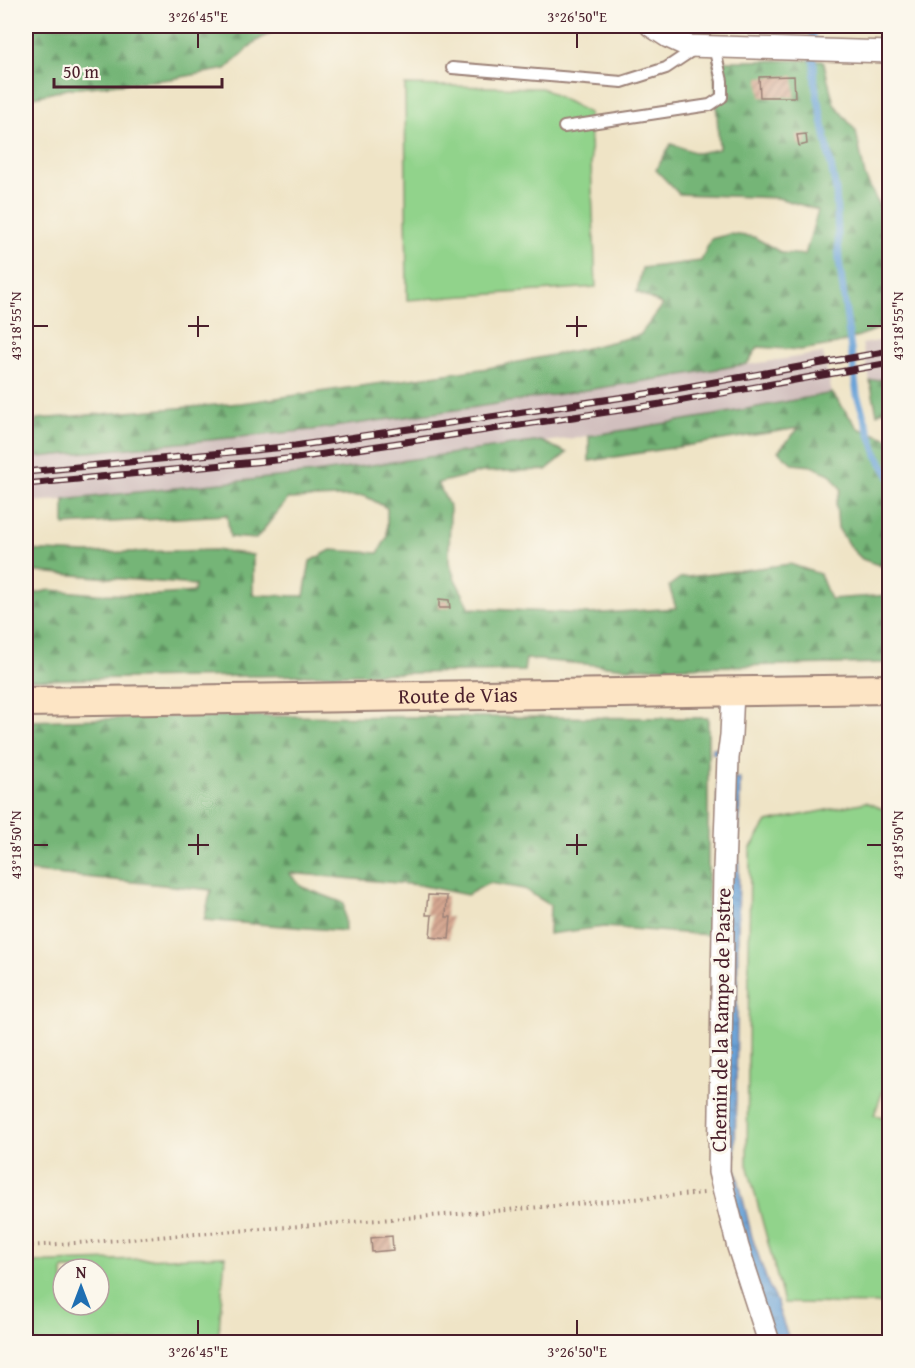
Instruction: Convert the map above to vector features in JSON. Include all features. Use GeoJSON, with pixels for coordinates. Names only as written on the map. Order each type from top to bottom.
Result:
{"type":"FeatureCollection","features":[{"type":"Feature","properties":{"kind":"main road","name":"Route de Vias"},"geometry":{"type":"LineString","coordinates":[[26,702],[890,689]]}},
{"type":"Feature","properties":{"kind":"street"},"geometry":{"type":"LineString","coordinates":[[651,26],[688,46],[890,52]]}},
{"type":"Feature","properties":{"kind":"street","name":"Chemin de la Rampe de Pastre"},"geometry":{"type":"LineString","coordinates":[[733,692],[728,758],[718,1172],[738,1247],[769,1342]]}},
{"type":"Feature","properties":{"kind":"lane"},"geometry":{"type":"LineString","coordinates":[[452,68],[622,82],[666,68],[707,47],[722,81],[722,97],[710,105],[564,127]]}},
{"type":"Feature","properties":{"kind":"path"},"geometry":{"type":"LineString","coordinates":[[26,1246],[483,1212],[724,1191]]}},
{"type":"Feature","properties":{"kind":"shaded area"},"geometry":{"type":"Polygon","coordinates":[[[889,339],[889,378],[870,381],[862,344],[889,339]]]}},
{"type":"Feature","properties":{"kind":"shaded area"},"geometry":{"type":"Polygon","coordinates":[[[823,353],[832,393],[715,415],[589,436],[314,473],[64,500],[26,502],[26,458],[312,430],[477,407],[823,353]]]}},
{"type":"Feature","properties":{"kind":"green space"},"geometry":{"type":"Polygon","coordinates":[[[26,26],[282,26],[255,42],[226,69],[171,79],[68,89],[26,99],[26,26]]]}},
{"type":"Feature","properties":{"kind":"green space"},"geometry":{"type":"Polygon","coordinates":[[[823,60],[834,104],[856,131],[865,176],[889,223],[889,325],[837,344],[801,350],[758,347],[747,364],[477,407],[312,430],[29,458],[27,441],[37,419],[241,403],[488,368],[640,335],[663,305],[637,292],[642,268],[701,261],[711,239],[730,234],[754,237],[782,253],[805,255],[818,210],[778,198],[679,194],[656,170],[671,144],[697,153],[719,149],[714,61],[823,60]]]}},
{"type":"Feature","properties":{"kind":"green space"},"geometry":{"type":"Polygon","coordinates":[[[405,85],[542,88],[589,113],[596,287],[407,300],[405,85]]]}},
{"type":"Feature","properties":{"kind":"green space"},"geometry":{"type":"Polygon","coordinates":[[[889,378],[889,408],[877,414],[870,381],[889,378]]]}},
{"type":"Feature","properties":{"kind":"green space"},"geometry":{"type":"Polygon","coordinates":[[[832,393],[858,428],[889,439],[889,572],[887,568],[862,559],[850,547],[838,528],[836,503],[841,489],[830,474],[811,466],[793,464],[778,451],[799,428],[589,461],[589,436],[832,393]]]}},
{"type":"Feature","properties":{"kind":"green space"},"geometry":{"type":"Polygon","coordinates":[[[541,441],[567,453],[546,470],[482,472],[438,483],[450,508],[449,562],[470,608],[589,614],[676,608],[669,586],[680,578],[790,564],[820,574],[830,599],[889,595],[889,663],[630,668],[526,659],[524,671],[26,680],[26,595],[50,590],[97,594],[157,595],[194,592],[195,585],[26,571],[26,550],[86,553],[215,550],[253,555],[253,595],[304,596],[310,561],[331,550],[378,553],[387,537],[387,508],[365,496],[288,499],[256,539],[230,537],[227,515],[64,525],[64,500],[314,473],[541,441]]]}},
{"type":"Feature","properties":{"kind":"green space"},"geometry":{"type":"Polygon","coordinates":[[[218,716],[708,718],[708,935],[604,927],[549,934],[550,905],[524,889],[489,883],[467,895],[419,885],[289,873],[302,887],[344,903],[345,931],[204,920],[211,890],[26,871],[26,721],[218,716]]]}},
{"type":"Feature","properties":{"kind":"green space"},"geometry":{"type":"Polygon","coordinates":[[[866,802],[890,812],[889,1075],[874,1115],[889,1118],[889,1304],[784,1303],[747,1164],[750,849],[767,822],[866,802]]]}},
{"type":"Feature","properties":{"kind":"green space"},"geometry":{"type":"Polygon","coordinates":[[[225,1256],[218,1342],[26,1342],[26,1263],[51,1262],[51,1317],[111,1317],[111,1260],[225,1256]]]}},
{"type":"Feature","properties":{"kind":"water"},"geometry":{"type":"Polygon","coordinates":[[[738,746],[733,778],[740,778],[735,1166],[752,1237],[790,1342],[772,1342],[722,1165],[717,754],[712,753],[712,748],[738,746]]]}},
{"type":"Feature","properties":{"kind":"building"},"geometry":{"type":"Polygon","coordinates":[[[794,76],[795,97],[760,97],[759,77],[794,76]]]}},
{"type":"Feature","properties":{"kind":"building"},"geometry":{"type":"Polygon","coordinates":[[[806,134],[807,144],[799,146],[797,135],[806,134]]]}},
{"type":"Feature","properties":{"kind":"building"},"geometry":{"type":"Polygon","coordinates":[[[439,599],[449,600],[450,608],[439,608],[439,599]]]}},
{"type":"Feature","properties":{"kind":"building"},"geometry":{"type":"Polygon","coordinates":[[[428,895],[447,896],[446,917],[451,917],[449,939],[430,937],[432,915],[426,915],[428,895]]]}},
{"type":"Feature","properties":{"kind":"building"},"geometry":{"type":"Polygon","coordinates":[[[392,1236],[393,1250],[372,1252],[371,1238],[392,1236]]]}},
{"type":"Feature","properties":{"kind":"waterway"},"geometry":{"type":"LineString","coordinates":[[812,26],[815,84],[836,191],[839,260],[857,395],[877,455],[890,477]]}},
{"type":"Feature","properties":{"kind":"railway"},"geometry":{"type":"LineString","coordinates":[[26,472],[295,446],[658,392],[890,351]]}},
{"type":"Feature","properties":{"kind":"railway"},"geometry":{"type":"LineString","coordinates":[[26,484],[297,458],[661,404],[890,363]]}}]}
